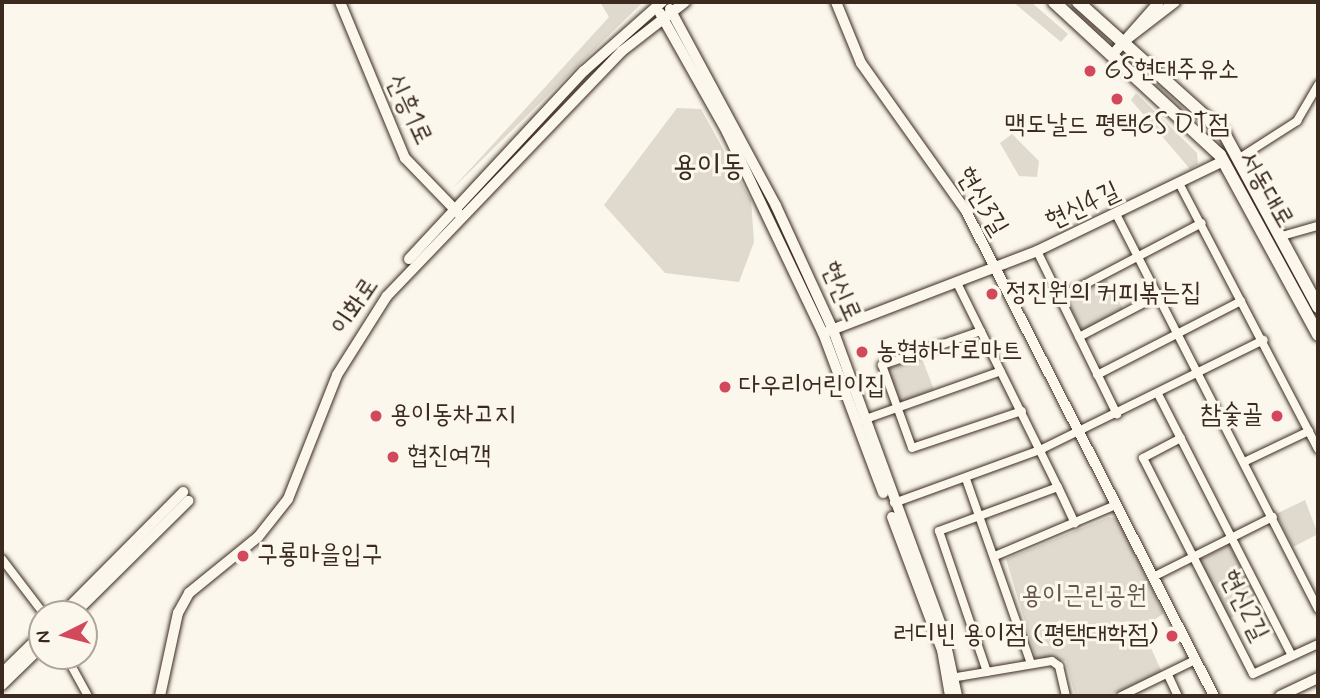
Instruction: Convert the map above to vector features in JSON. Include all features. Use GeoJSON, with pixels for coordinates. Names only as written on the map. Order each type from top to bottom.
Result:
{"type":"FeatureCollection","features":[{"type":"Feature","properties":{"kind":"main road","name":"서동대로"},"geometry":{"type":"LineString","coordinates":[[1054,2],[1113,54],[1223,161],[1318,335]]}},
{"type":"Feature","properties":{"kind":"main road","name":"서동대로"},"geometry":{"type":"LineString","coordinates":[[1078,2],[1241,156],[1318,307]]}},
{"type":"Feature","properties":{"kind":"main road"},"geometry":{"type":"LineString","coordinates":[[1280,696],[1318,678]]}},
{"type":"Feature","properties":{"kind":"street","name":"신흥1로"},"geometry":{"type":"LineString","coordinates":[[340,2],[405,158],[459,214]]}},
{"type":"Feature","properties":{"kind":"street","name":"이화로"},"geometry":{"type":"LineString","coordinates":[[157,696],[184,593],[249,541],[283,498],[305,458],[336,368],[403,267],[622,51],[685,2]]}},
{"type":"Feature","properties":{"kind":"street","name":"현신3길"},"geometry":{"type":"LineString","coordinates":[[836,2],[862,63],[966,211],[1214,696]]}},
{"type":"Feature","properties":{"kind":"street"},"geometry":{"type":"LineString","coordinates":[[1113,54],[1159,2]]}},
{"type":"Feature","properties":{"kind":"street"},"geometry":{"type":"LineString","coordinates":[[1122,42],[1175,2]]}},
{"type":"Feature","properties":{"kind":"street"},"geometry":{"type":"LineString","coordinates":[[459,214],[584,71],[661,3]]}},
{"type":"Feature","properties":{"kind":"street","name":"현신로"},"geometry":{"type":"LineString","coordinates":[[661,3],[776,206],[828,331],[894,503],[957,677],[957,696]]}},
{"type":"Feature","properties":{"kind":"street"},"geometry":{"type":"LineString","coordinates":[[1241,156],[1297,121],[1318,85]]}},
{"type":"Feature","properties":{"kind":"street","name":"현신4길"},"geometry":{"type":"LineString","coordinates":[[828,331],[958,285],[1180,185],[1223,161]]}},
{"type":"Feature","properties":{"kind":"street"},"geometry":{"type":"LineString","coordinates":[[1180,185],[1264,340],[1318,449]]}},
{"type":"Feature","properties":{"kind":"street"},"geometry":{"type":"LineString","coordinates":[[1116,214],[1317,604]]}},
{"type":"Feature","properties":{"kind":"street"},"geometry":{"type":"LineString","coordinates":[[1059,298],[1202,223]]}},
{"type":"Feature","properties":{"kind":"street","name":"서동대로"},"geometry":{"type":"LineString","coordinates":[[1282,236],[1318,226]]}},
{"type":"Feature","properties":{"kind":"street"},"geometry":{"type":"LineString","coordinates":[[1037,251],[1117,415]]}},
{"type":"Feature","properties":{"kind":"street"},"geometry":{"type":"LineString","coordinates":[[958,285],[1042,449],[1075,523]]}},
{"type":"Feature","properties":{"kind":"street"},"geometry":{"type":"LineString","coordinates":[[1079,337],[1157,296]]}},
{"type":"Feature","properties":{"kind":"street"},"geometry":{"type":"LineString","coordinates":[[1097,374],[1175,332],[1241,301]]}},
{"type":"Feature","properties":{"kind":"street","name":"현신로"},"geometry":{"type":"LineString","coordinates":[[828,331],[942,650],[950,696]]}},
{"type":"Feature","properties":{"kind":"street"},"geometry":{"type":"LineString","coordinates":[[981,331],[882,365],[912,448],[1022,411]]}},
{"type":"Feature","properties":{"kind":"street"},"geometry":{"type":"LineString","coordinates":[[894,503],[966,479],[1042,449],[1117,415],[1264,340]]}},
{"type":"Feature","properties":{"kind":"street"},"geometry":{"type":"LineString","coordinates":[[863,420],[1001,371]]}},
{"type":"Feature","properties":{"kind":"street","name":"현신2길"},"geometry":{"type":"LineString","coordinates":[[1158,394],[1292,656]]}},
{"type":"Feature","properties":{"kind":"street"},"geometry":{"type":"LineString","coordinates":[[1244,462],[1309,431]]}},
{"type":"Feature","properties":{"kind":"street","name":"현신2길"},"geometry":{"type":"LineString","coordinates":[[1181,438],[1143,458],[1254,674],[1318,644]]}},
{"type":"Feature","properties":{"kind":"street"},"geometry":{"type":"LineString","coordinates":[[966,479],[1031,664]]}},
{"type":"Feature","properties":{"kind":"street"},"geometry":{"type":"LineString","coordinates":[[987,672],[939,531],[1058,487]]}},
{"type":"Feature","properties":{"kind":"street"},"geometry":{"type":"LineString","coordinates":[[77,600],[186,496],[87,600]]}},
{"type":"Feature","properties":{"kind":"street"},"geometry":{"type":"LineString","coordinates":[[995,556],[1116,505]]}},
{"type":"Feature","properties":{"kind":"street","name":"현신2길"},"geometry":{"type":"LineString","coordinates":[[1153,577],[1273,517]]}},
{"type":"Feature","properties":{"kind":"street"},"geometry":{"type":"LineString","coordinates":[[2,559],[33,600]]}},
{"type":"Feature","properties":{"kind":"street"},"geometry":{"type":"LineString","coordinates":[[2,673],[28,648]]}},
{"type":"Feature","properties":{"kind":"street"},"geometry":{"type":"LineString","coordinates":[[2,685],[28,660]]}},
{"type":"Feature","properties":{"kind":"street"},"geometry":{"type":"LineString","coordinates":[[1121,696],[1195,660]]}},
{"type":"Feature","properties":{"kind":"street"},"geometry":{"type":"LineString","coordinates":[[957,677],[1031,664],[1058,663],[1066,696]]}},
{"type":"Feature","properties":{"kind":"street"},"geometry":{"type":"LineString","coordinates":[[74,670],[88,696]]}},
{"type":"Feature","properties":{"kind":"street"},"geometry":{"type":"LineString","coordinates":[[1168,675],[1178,696]]}},
{"type":"Feature","properties":{"kind":"green space"},"geometry":{"type":"Polygon","coordinates":[[[600,2],[643,2],[452,189],[609,17],[600,2]]]}},
{"type":"Feature","properties":{"kind":"green space"},"geometry":{"type":"Polygon","coordinates":[[[1013,2],[1031,2],[1068,34],[1061,42],[1013,2]]]}},
{"type":"Feature","properties":{"kind":"green space"},"geometry":{"type":"Polygon","coordinates":[[[1136,93],[1197,153],[1198,164],[1190,169],[1131,100],[1136,93]]]}},
{"type":"Feature","properties":{"kind":"green space"},"geometry":{"type":"Polygon","coordinates":[[[677,108],[701,109],[751,200],[754,242],[739,282],[665,273],[604,205],[677,108]]]}},
{"type":"Feature","properties":{"kind":"green space"},"geometry":{"type":"Polygon","coordinates":[[[1012,134],[1039,161],[1037,177],[1019,176],[1000,143],[1012,134]]]}},
{"type":"Feature","properties":{"kind":"green space"},"geometry":{"type":"Polygon","coordinates":[[[1106,278],[1124,311],[1084,334],[1066,300],[1106,278]]]}},
{"type":"Feature","properties":{"kind":"green space"},"geometry":{"type":"Polygon","coordinates":[[[921,356],[934,390],[900,403],[887,369],[921,356]]]}},
{"type":"Feature","properties":{"kind":"green space"},"geometry":{"type":"Polygon","coordinates":[[[1305,500],[1318,534],[1293,547],[1276,514],[1305,500]]]}},
{"type":"Feature","properties":{"kind":"green space","name":"용이근린공원"},"geometry":{"type":"Polygon","coordinates":[[[1109,517],[1117,518],[1164,613],[1142,629],[1162,672],[1108,696],[1075,696],[1066,661],[1036,658],[1006,559],[1109,517]]]}},
{"type":"Feature","properties":{"kind":"green space"},"geometry":{"type":"Polygon","coordinates":[[[1229,544],[1260,602],[1228,619],[1197,561],[1229,544]]]}},
{"type":"Feature","properties":{"kind":"place","name":"GS현대주유소"},"geometry":{"type":"Point","coordinates":[1090,71]}},
{"type":"Feature","properties":{"kind":"place","name":"맥도날드 평택GS DT점"},"geometry":{"type":"Point","coordinates":[1117,99]}},
{"type":"Feature","properties":{"kind":"place","name":"정진원의 커피볶는집"},"geometry":{"type":"Point","coordinates":[992,294]}},
{"type":"Feature","properties":{"kind":"place","name":"농협하나로마트"},"geometry":{"type":"Point","coordinates":[862,352]}},
{"type":"Feature","properties":{"kind":"place","name":"다우리어린이집"},"geometry":{"type":"Point","coordinates":[725,387]}},
{"type":"Feature","properties":{"kind":"place","name":"용이동차고지"},"geometry":{"type":"Point","coordinates":[376,416]}},
{"type":"Feature","properties":{"kind":"place","name":"참숯골"},"geometry":{"type":"Point","coordinates":[1277,416]}},
{"type":"Feature","properties":{"kind":"place","name":"협진여객"},"geometry":{"type":"Point","coordinates":[393,457]}},
{"type":"Feature","properties":{"kind":"place","name":"구룡마을입구"},"geometry":{"type":"Point","coordinates":[243,556]}},
{"type":"Feature","properties":{"kind":"place","name":"러디빈 용이점 (평택대학점)"},"geometry":{"type":"Point","coordinates":[1172,636]}},
{"type":"Feature","properties":{"kind":"district","name":"용이동"},"geometry":{"type":"Point","coordinates":[709,167]}}]}
